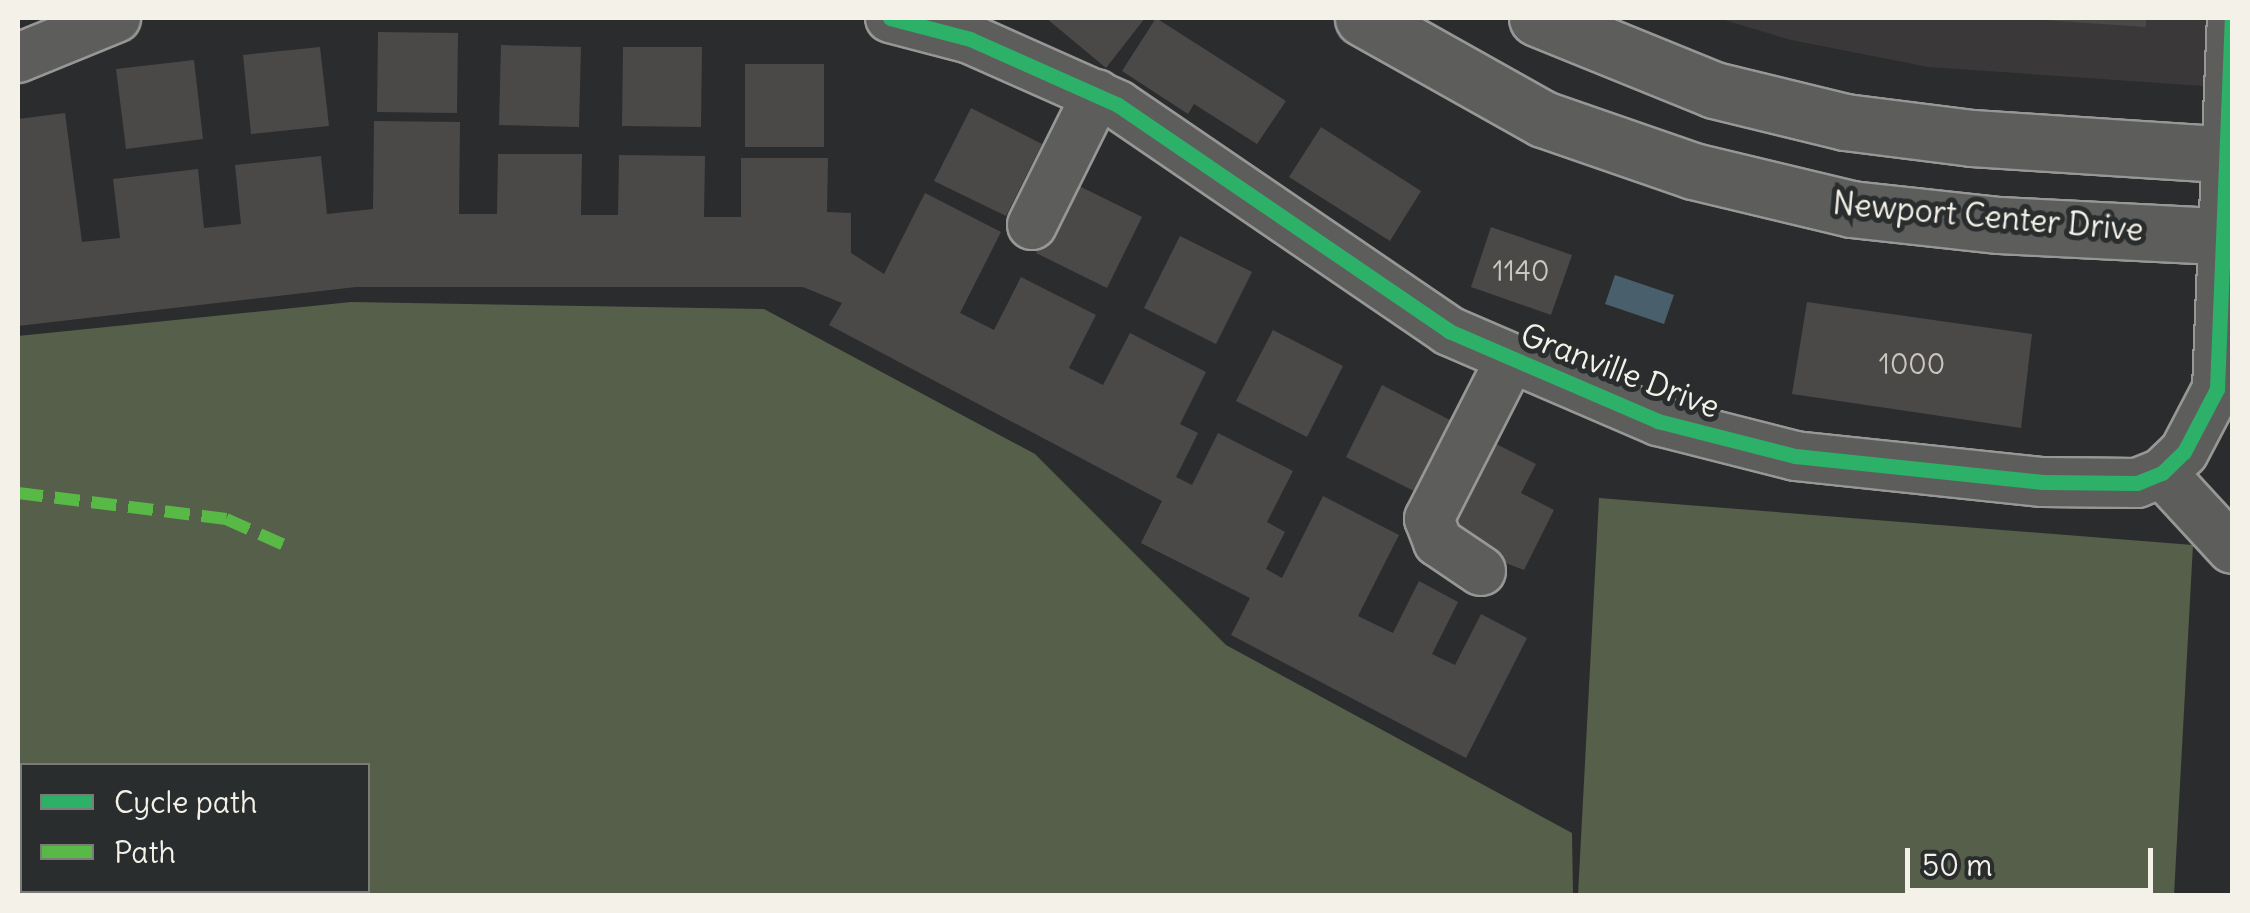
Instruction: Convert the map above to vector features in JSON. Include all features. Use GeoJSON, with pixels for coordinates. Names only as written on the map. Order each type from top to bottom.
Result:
{"type":"FeatureCollection","features":[{"type":"Feature","properties":{"kind":"main road","name":"Newport Center Drive"},"geometry":{"type":"LineString","coordinates":[[1363,18],[1543,119],[1694,172],[1851,209],[1999,225],[2229,237]]}},
{"type":"Feature","properties":{"kind":"main road"},"geometry":{"type":"LineString","coordinates":[[1537,18],[1714,90],[1845,122],[1972,138],[2231,155]]}},
{"type":"Feature","properties":{"kind":"street"},"geometry":{"type":"LineString","coordinates":[[18,58],[116,18]]}},
{"type":"Feature","properties":{"kind":"street","name":"Granville Drive"},"geometry":{"type":"LineString","coordinates":[[890,18],[970,38],[1097,94],[1234,180],[1364,279],[1510,360],[1658,421],[1796,456],[2043,482],[2137,483],[2162,473]]}},
{"type":"Feature","properties":{"kind":"street"},"geometry":{"type":"LineString","coordinates":[[2222,526],[2162,473],[2194,438],[2217,389],[2229,237],[2232,18]]}},
{"type":"Feature","properties":{"kind":"street"},"geometry":{"type":"LineString","coordinates":[[1032,225],[1097,94]]}},
{"type":"Feature","properties":{"kind":"street"},"geometry":{"type":"LineString","coordinates":[[1481,571],[1438,542],[1428,519],[1510,360]]}},
{"type":"Feature","properties":{"kind":"shaded area"},"geometry":{"type":"Polygon","coordinates":[[[1718,18],[2232,18],[2232,88],[1928,67],[1791,40],[1718,18]]]}},
{"type":"Feature","properties":{"kind":"green space"},"geometry":{"type":"Polygon","coordinates":[[[351,302],[764,309],[1035,454],[1226,645],[1572,833],[1573,895],[18,895],[18,336],[351,302]]]}},
{"type":"Feature","properties":{"kind":"green space"},"geometry":{"type":"Polygon","coordinates":[[[1599,498],[2193,545],[2174,895],[1578,895],[1599,498]]]}},
{"type":"Feature","properties":{"kind":"water"},"geometry":{"type":"Polygon","coordinates":[[[1615,275],[1674,295],[1664,324],[1605,304],[1615,275]]]}},
{"type":"Feature","properties":{"kind":"building"},"geometry":{"type":"Polygon","coordinates":[[[1046,18],[1145,18],[1106,68],[1046,18]]]}},
{"type":"Feature","properties":{"kind":"building"},"geometry":{"type":"Polygon","coordinates":[[[1156,18],[1286,101],[1257,144],[1194,104],[1188,114],[1122,71],[1156,18]]]}},
{"type":"Feature","properties":{"kind":"building"},"geometry":{"type":"Polygon","coordinates":[[[2014,18],[2146,18],[2146,27],[2014,18]]]}},
{"type":"Feature","properties":{"kind":"building"},"geometry":{"type":"Polygon","coordinates":[[[378,32],[458,33],[457,113],[377,112],[378,32]]]}},
{"type":"Feature","properties":{"kind":"building"},"geometry":{"type":"Polygon","coordinates":[[[501,45],[581,47],[579,127],[499,125],[501,45]]]}},
{"type":"Feature","properties":{"kind":"building"},"geometry":{"type":"Polygon","coordinates":[[[320,47],[329,126],[251,134],[243,55],[320,47]]]}},
{"type":"Feature","properties":{"kind":"building"},"geometry":{"type":"Polygon","coordinates":[[[623,47],[702,47],[701,127],[622,126],[623,47]]]}},
{"type":"Feature","properties":{"kind":"building"},"geometry":{"type":"Polygon","coordinates":[[[194,60],[203,139],[126,149],[116,69],[194,60]]]}},
{"type":"Feature","properties":{"kind":"building"},"geometry":{"type":"Polygon","coordinates":[[[745,64],[824,64],[824,147],[745,147],[745,64]]]}},
{"type":"Feature","properties":{"kind":"building"},"geometry":{"type":"Polygon","coordinates":[[[971,108],[1042,144],[1006,216],[934,181],[971,108]]]}},
{"type":"Feature","properties":{"kind":"building"},"geometry":{"type":"Polygon","coordinates":[[[65,113],[82,242],[120,238],[113,179],[198,169],[204,228],[241,224],[235,165],[321,156],[327,214],[373,209],[374,121],[460,122],[459,214],[497,214],[498,154],[582,154],[581,215],[618,215],[619,155],[705,156],[704,217],[741,217],[741,158],[828,158],[827,212],[851,213],[851,253],[884,274],[925,193],[1001,232],[960,313],[994,330],[1021,277],[1096,315],[1069,368],[1103,385],[1130,333],[1206,372],[1180,424],[1198,433],[1176,477],[1192,485],[1218,433],[1293,471],[1267,522],[1285,532],[1266,569],[1282,578],[1323,496],[1399,535],[1358,616],[1393,633],[1419,581],[1458,602],[1432,654],[1455,665],[1481,614],[1527,638],[1466,758],[1231,635],[1250,598],[1141,543],[1162,501],[829,325],[842,303],[803,287],[356,287],[18,326],[18,119],[65,113]]]}},
{"type":"Feature","properties":{"kind":"building"},"geometry":{"type":"Polygon","coordinates":[[[1321,127],[1421,191],[1390,241],[1289,177],[1321,127]]]}},
{"type":"Feature","properties":{"kind":"building"},"geometry":{"type":"Polygon","coordinates":[[[1071,182],[1142,217],[1107,288],[1036,253],[1071,182]]]}},
{"type":"Feature","properties":{"kind":"building"},"geometry":{"type":"Polygon","coordinates":[[[1491,227],[1572,255],[1551,315],[1471,287],[1491,227]]]}},
{"type":"Feature","properties":{"kind":"building"},"geometry":{"type":"Polygon","coordinates":[[[1180,236],[1252,272],[1216,344],[1144,308],[1180,236]]]}},
{"type":"Feature","properties":{"kind":"building"},"geometry":{"type":"Polygon","coordinates":[[[1807,302],[2032,334],[2021,428],[1792,394],[1807,302]]]}},
{"type":"Feature","properties":{"kind":"building"},"geometry":{"type":"Polygon","coordinates":[[[1273,330],[1343,366],[1307,437],[1236,401],[1273,330]]]}},
{"type":"Feature","properties":{"kind":"building"},"geometry":{"type":"Polygon","coordinates":[[[1382,385],[1452,421],[1416,492],[1346,457],[1382,385]]]}},
{"type":"Feature","properties":{"kind":"building"},"geometry":{"type":"Polygon","coordinates":[[[1492,442],[1536,464],[1521,493],[1554,510],[1524,570],[1443,539],[1492,442]]]}},
{"type":"Feature","properties":{"kind":"marked path"},"geometry":{"type":"LineString","coordinates":[[18,493],[226,519],[293,549]]}},
{"type":"Feature","properties":{"kind":"marked path"},"geometry":{"type":"LineString","coordinates":[[148,893],[162,896]]}},
{"type":"Feature","properties":{"kind":"cycle path"},"geometry":{"type":"LineString","coordinates":[[890,18],[970,39],[1118,105],[1449,331],[1658,421],[1795,456],[2043,482],[2137,483],[2162,473],[2184,452],[2217,389],[2232,18]]}}]}
